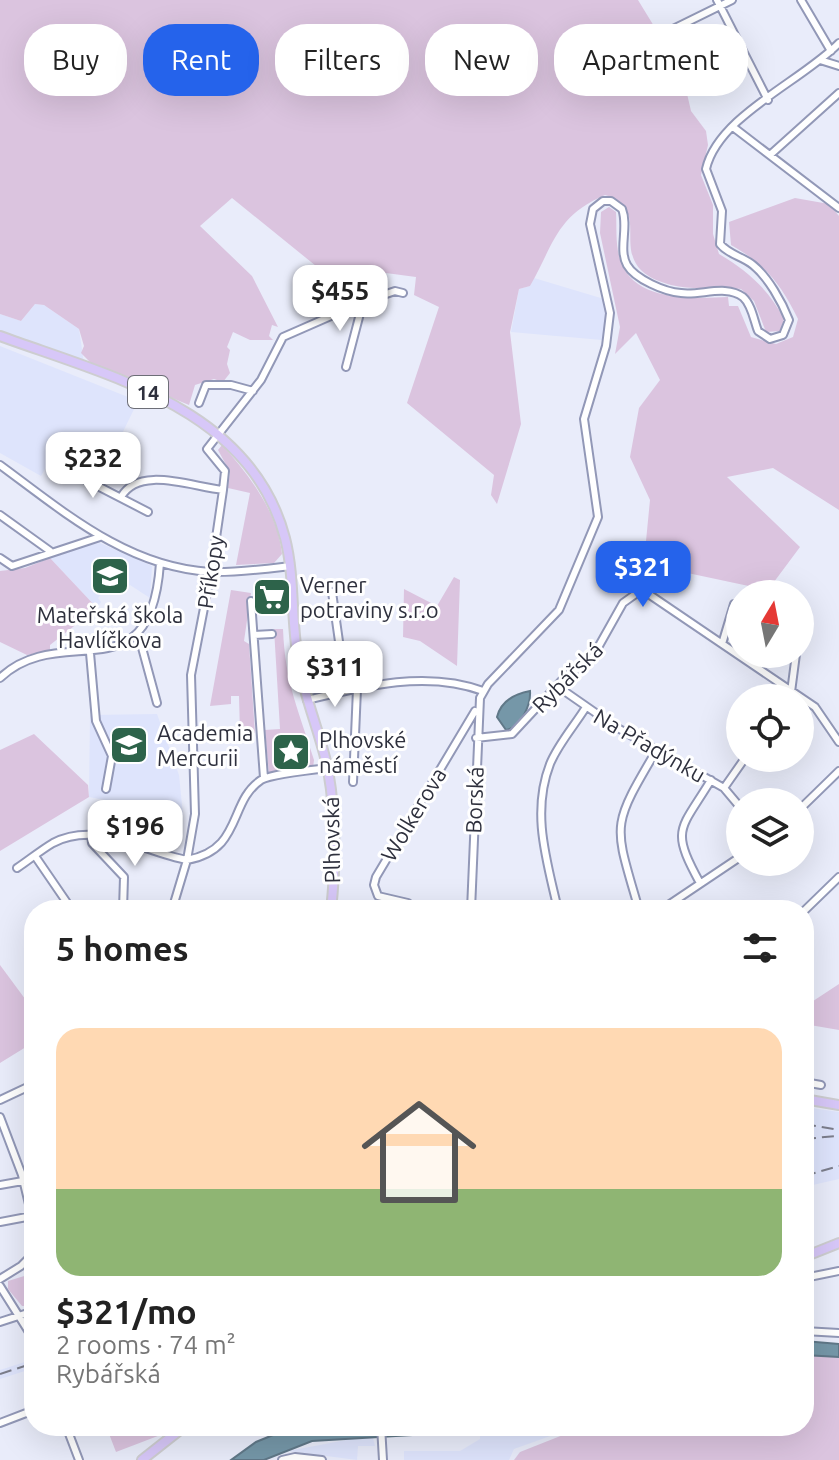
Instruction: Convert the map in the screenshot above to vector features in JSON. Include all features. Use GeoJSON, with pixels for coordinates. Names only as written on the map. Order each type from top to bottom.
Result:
{"type":"FeatureCollection","features":[{"type":"Feature","properties":{"kind":"main road","name":"14"},"geometry":{"type":"LineString","coordinates":[[0,336],[167,400],[218,432],[270,499],[282,530],[290,566],[295,642],[307,700],[327,769]]}},
{"type":"Feature","properties":{"kind":"main road","name":"Plhovská"},"geometry":{"type":"LineString","coordinates":[[327,769],[333,847],[331,900]]}},
{"type":"Feature","properties":{"kind":"main road"},"geometry":{"type":"LineString","coordinates":[[814,1101],[839,1105]]}},
{"type":"Feature","properties":{"kind":"main road"},"geometry":{"type":"LineString","coordinates":[[814,1253],[839,1243]]}},
{"type":"Feature","properties":{"kind":"main road"},"geometry":{"type":"LineString","coordinates":[[142,1460],[172,1436]]}},
{"type":"Feature","properties":{"kind":"street"},"geometry":{"type":"LineString","coordinates":[[681,24],[718,3],[732,0]]}},
{"type":"Feature","properties":{"kind":"street"},"geometry":{"type":"LineString","coordinates":[[801,0],[831,51]]}},
{"type":"Feature","properties":{"kind":"street"},"geometry":{"type":"LineString","coordinates":[[718,3],[729,24]]}},
{"type":"Feature","properties":{"kind":"street"},"geometry":{"type":"LineString","coordinates":[[307,700],[357,689],[422,681],[483,691],[559,610],[594,532],[598,504],[584,419],[607,340],[610,313],[590,216],[596,205],[611,201],[622,209],[623,255],[638,276],[680,293],[735,293],[748,303],[758,331],[770,339],[783,335],[789,320],[763,276],[755,266],[728,252],[720,244],[721,206],[706,173],[716,146],[733,127],[839,43]]}},
{"type":"Feature","properties":{"kind":"street"},"geometry":{"type":"LineString","coordinates":[[820,60],[839,66]]}},
{"type":"Feature","properties":{"kind":"street"},"geometry":{"type":"LineString","coordinates":[[748,62],[768,100]]}},
{"type":"Feature","properties":{"kind":"street"},"geometry":{"type":"LineString","coordinates":[[770,155],[839,93]]}},
{"type":"Feature","properties":{"kind":"street"},"geometry":{"type":"LineString","coordinates":[[733,127],[839,208]]}},
{"type":"Feature","properties":{"kind":"street"},"geometry":{"type":"LineString","coordinates":[[121,497],[130,485],[147,479],[223,490],[225,471],[207,449],[253,391],[283,337],[363,302],[395,291],[403,293]]}},
{"type":"Feature","properties":{"kind":"street"},"geometry":{"type":"LineString","coordinates":[[346,367],[363,302]]}},
{"type":"Feature","properties":{"kind":"street"},"geometry":{"type":"LineString","coordinates":[[199,403],[206,385],[231,385],[253,391]]}},
{"type":"Feature","properties":{"kind":"street"},"geometry":{"type":"LineString","coordinates":[[51,462],[148,512]]}},
{"type":"Feature","properties":{"kind":"street"},"geometry":{"type":"LineString","coordinates":[[0,465],[100,537],[160,563],[211,572],[290,566]]}},
{"type":"Feature","properties":{"kind":"street","name":"Příkopy"},"geometry":{"type":"LineString","coordinates":[[187,860],[195,814],[191,675],[223,490]]}},
{"type":"Feature","properties":{"kind":"street"},"geometry":{"type":"LineString","coordinates":[[0,515],[50,551]]}},
{"type":"Feature","properties":{"kind":"street"},"geometry":{"type":"LineString","coordinates":[[0,558],[12,566],[35,561],[50,551],[100,537]]}},
{"type":"Feature","properties":{"kind":"street"},"geometry":{"type":"LineString","coordinates":[[0,678],[31,657],[112,649],[138,633],[158,586],[160,563]]}},
{"type":"Feature","properties":{"kind":"street"},"geometry":{"type":"LineString","coordinates":[[332,592],[346,691]]}},
{"type":"Feature","properties":{"kind":"street","name":"Rybářská"},"geometry":{"type":"LineString","coordinates":[[476,738],[512,734],[557,686],[591,660],[623,603],[637,593],[650,595],[775,684]]}},
{"type":"Feature","properties":{"kind":"street"},"geometry":{"type":"LineString","coordinates":[[251,601],[264,778]]}},
{"type":"Feature","properties":{"kind":"street"},"geometry":{"type":"LineString","coordinates":[[722,644],[726,631]]}},
{"type":"Feature","properties":{"kind":"street"},"geometry":{"type":"LineString","coordinates":[[138,633],[157,703]]}},
{"type":"Feature","properties":{"kind":"street"},"geometry":{"type":"LineString","coordinates":[[254,635],[272,634]]}},
{"type":"Feature","properties":{"kind":"street"},"geometry":{"type":"LineString","coordinates":[[90,653],[96,721],[112,756],[106,789]]}},
{"type":"Feature","properties":{"kind":"street","name":"Na Přadýnku"},"geometry":{"type":"LineString","coordinates":[[557,686],[656,751],[726,790]]}},
{"type":"Feature","properties":{"kind":"street"},"geometry":{"type":"LineString","coordinates":[[353,782],[357,689]]}},
{"type":"Feature","properties":{"kind":"street","name":"Borská"},"geometry":{"type":"LineString","coordinates":[[471,900],[477,708],[483,691]]}},
{"type":"Feature","properties":{"kind":"street"},"geometry":{"type":"LineString","coordinates":[[556,900],[540,823],[543,788],[551,762],[586,707]]}},
{"type":"Feature","properties":{"kind":"street","name":"Wolkerova"},"geometry":{"type":"LineString","coordinates":[[395,900],[378,896],[374,885],[376,877],[477,708]]}},
{"type":"Feature","properties":{"kind":"street","name":"Rybářská"},"geometry":{"type":"LineString","coordinates":[[814,708],[839,742]]}},
{"type":"Feature","properties":{"kind":"street"},"geometry":{"type":"LineString","coordinates":[[636,900],[618,826],[626,803],[656,751]]}},
{"type":"Feature","properties":{"kind":"street"},"geometry":{"type":"LineString","coordinates":[[17,868],[61,840],[91,835],[113,838],[187,860],[199,858],[222,842],[250,792],[264,778],[354,765]]}},
{"type":"Feature","properties":{"kind":"street"},"geometry":{"type":"LineString","coordinates":[[814,795],[839,771]]}},
{"type":"Feature","properties":{"kind":"street"},"geometry":{"type":"LineString","coordinates":[[724,788],[735,772]]}},
{"type":"Feature","properties":{"kind":"street"},"geometry":{"type":"LineString","coordinates":[[700,883],[682,850],[680,838],[711,780]]}},
{"type":"Feature","properties":{"kind":"street"},"geometry":{"type":"LineString","coordinates":[[91,835],[92,843],[124,877],[123,900]]}},
{"type":"Feature","properties":{"kind":"street"},"geometry":{"type":"LineString","coordinates":[[35,856],[65,900]]}},
{"type":"Feature","properties":{"kind":"street"},"geometry":{"type":"LineString","coordinates":[[175,900],[187,860]]}},
{"type":"Feature","properties":{"kind":"street"},"geometry":{"type":"LineString","coordinates":[[675,900],[726,866]]}},
{"type":"Feature","properties":{"kind":"street"},"geometry":{"type":"LineString","coordinates":[[814,901],[839,877]]}},
{"type":"Feature","properties":{"kind":"street"},"geometry":{"type":"LineString","coordinates":[[814,1084],[821,1085]]}},
{"type":"Feature","properties":{"kind":"street"},"geometry":{"type":"LineString","coordinates":[[0,1100],[24,1089]]}},
{"type":"Feature","properties":{"kind":"street"},"geometry":{"type":"LineString","coordinates":[[0,1117],[24,1186]]}},
{"type":"Feature","properties":{"kind":"street"},"geometry":{"type":"LineString","coordinates":[[0,1185],[23,1182]]}},
{"type":"Feature","properties":{"kind":"street"},"geometry":{"type":"LineString","coordinates":[[0,1222],[24,1218]]}},
{"type":"Feature","properties":{"kind":"street"},"geometry":{"type":"LineString","coordinates":[[0,1279],[24,1262]]}},
{"type":"Feature","properties":{"kind":"street"},"geometry":{"type":"LineString","coordinates":[[814,1276],[839,1271]]}},
{"type":"Feature","properties":{"kind":"street"},"geometry":{"type":"LineString","coordinates":[[0,1286],[24,1323]]}},
{"type":"Feature","properties":{"kind":"street"},"geometry":{"type":"LineString","coordinates":[[0,1322],[24,1314]]}},
{"type":"Feature","properties":{"kind":"street"},"geometry":{"type":"LineString","coordinates":[[814,1332],[839,1333]]}},
{"type":"Feature","properties":{"kind":"street"},"geometry":{"type":"LineString","coordinates":[[0,1423],[24,1414]]}},
{"type":"Feature","properties":{"kind":"street"},"geometry":{"type":"LineString","coordinates":[[70,1436],[79,1460]]}},
{"type":"Feature","properties":{"kind":"street"},"geometry":{"type":"LineString","coordinates":[[382,1436],[383,1460]]}},
{"type":"Feature","properties":{"kind":"street"},"geometry":{"type":"LineString","coordinates":[[282,1460],[322,1460]]}},
{"type":"Feature","properties":{"kind":"shaded area"},"geometry":{"type":"Polygon","coordinates":[[[0,0],[638,0],[653,24],[554,24],[554,96],[688,96],[691,111],[706,131],[708,145],[701,175],[713,205],[713,234],[719,254],[748,274],[764,290],[784,319],[780,331],[766,332],[754,301],[741,289],[680,287],[649,276],[637,265],[632,252],[628,213],[621,203],[605,195],[589,203],[576,212],[558,233],[530,286],[519,289],[510,332],[521,424],[497,504],[491,495],[494,475],[407,403],[439,307],[414,295],[416,277],[371,271],[368,296],[323,315],[316,266],[232,198],[200,226],[252,276],[278,327],[272,325],[269,336],[273,340],[250,340],[233,332],[227,347],[230,350],[227,364],[230,373],[223,382],[214,379],[195,385],[189,405],[93,365],[81,353],[84,346],[79,329],[44,305],[35,304],[21,321],[0,314],[0,0]]]}},
{"type":"Feature","properties":{"kind":"shaded area"},"geometry":{"type":"Polygon","coordinates":[[[795,198],[829,204],[839,216],[839,510],[773,468],[727,477],[800,547],[775,580],[726,581],[650,565],[646,541],[650,500],[630,457],[639,408],[660,380],[636,333],[615,354],[620,327],[600,233],[601,212],[609,207],[616,212],[621,262],[639,285],[668,295],[728,297],[729,306],[738,306],[751,337],[776,344],[793,337],[798,319],[785,295],[771,276],[731,245],[729,222],[795,198]]]}},
{"type":"Feature","properties":{"kind":"shaded area"},"geometry":{"type":"Polygon","coordinates":[[[534,278],[604,299],[608,312],[602,340],[511,332],[519,289],[530,286],[534,278]]]}},
{"type":"Feature","properties":{"kind":"shaded area"},"geometry":{"type":"Polygon","coordinates":[[[35,304],[44,305],[79,329],[84,363],[0,331],[0,314],[21,321],[35,304]]]}},
{"type":"Feature","properties":{"kind":"shaded area"},"geometry":{"type":"Polygon","coordinates":[[[0,346],[138,401],[116,446],[106,441],[87,476],[52,457],[41,476],[0,453],[0,346]]]}},
{"type":"Feature","properties":{"kind":"shaded area"},"geometry":{"type":"Polygon","coordinates":[[[222,445],[252,481],[275,524],[282,554],[274,563],[236,565],[250,493],[228,488],[230,472],[218,450],[222,445]]]}},
{"type":"Feature","properties":{"kind":"shaded area","name":"Mateřská škola Havlíčkova"},"geometry":{"type":"Polygon","coordinates":[[[100,543],[152,566],[150,598],[130,585],[123,593],[110,584],[98,598],[101,602],[97,608],[50,558],[60,551],[100,543]]]}},
{"type":"Feature","properties":{"kind":"shaded area"},"geometry":{"type":"Polygon","coordinates":[[[50,558],[97,608],[50,645],[50,650],[27,655],[0,642],[0,571],[25,568],[50,558]]]}},
{"type":"Feature","properties":{"kind":"shaded area"},"geometry":{"type":"Polygon","coordinates":[[[454,577],[460,580],[457,666],[420,641],[403,637],[404,589],[437,606],[454,577]]]}},
{"type":"Feature","properties":{"kind":"shaded area"},"geometry":{"type":"Polygon","coordinates":[[[231,590],[251,593],[244,641],[249,644],[255,733],[240,733],[239,696],[231,696],[231,704],[210,706],[231,590]]]}},
{"type":"Feature","properties":{"kind":"shaded area"},"geometry":{"type":"Polygon","coordinates":[[[274,629],[283,629],[290,681],[314,760],[313,768],[269,774],[265,730],[280,729],[274,629]]]}},
{"type":"Feature","properties":{"kind":"shaded area"},"geometry":{"type":"Polygon","coordinates":[[[530,691],[524,715],[516,725],[506,730],[497,717],[502,707],[514,696],[530,691]]]}},
{"type":"Feature","properties":{"kind":"shaded area","name":"Academia Mercurii"},"geometry":{"type":"Polygon","coordinates":[[[157,714],[179,775],[183,815],[89,797],[90,715],[157,714]]]}},
{"type":"Feature","properties":{"kind":"shaded area"},"geometry":{"type":"Polygon","coordinates":[[[34,734],[88,785],[89,797],[0,851],[0,750],[34,734]]]}},
{"type":"Feature","properties":{"kind":"shaded area"},"geometry":{"type":"Polygon","coordinates":[[[0,965],[24,997],[24,1048],[0,1063],[0,965]]]}},
{"type":"Feature","properties":{"kind":"shaded area"},"geometry":{"type":"Polygon","coordinates":[[[839,984],[839,1030],[814,1026],[814,1000],[839,984]]]}},
{"type":"Feature","properties":{"kind":"shaded area"},"geometry":{"type":"Polygon","coordinates":[[[814,1108],[839,1112],[839,1179],[814,1185],[814,1108]]]}},
{"type":"Feature","properties":{"kind":"shaded area"},"geometry":{"type":"Polygon","coordinates":[[[24,1276],[24,1306],[8,1289],[8,1281],[24,1276]]]}},
{"type":"Feature","properties":{"kind":"shaded area"},"geometry":{"type":"Polygon","coordinates":[[[814,1342],[839,1344],[839,1357],[814,1356],[814,1342]]]}},
{"type":"Feature","properties":{"kind":"shaded area"},"geometry":{"type":"Polygon","coordinates":[[[814,1354],[839,1357],[839,1460],[514,1460],[520,1452],[560,1436],[814,1436],[814,1354]]]}},
{"type":"Feature","properties":{"kind":"shaded area"},"geometry":{"type":"Polygon","coordinates":[[[24,1362],[24,1371],[0,1379],[0,1370],[24,1362]]]}},
{"type":"Feature","properties":{"kind":"shaded area"},"geometry":{"type":"Polygon","coordinates":[[[110,1436],[158,1436],[116,1452],[110,1436]]]}},
{"type":"Feature","properties":{"kind":"shaded area"},"geometry":{"type":"Polygon","coordinates":[[[271,1436],[396,1436],[312,1441],[264,1460],[231,1460],[256,1442],[271,1436]]]}},
{"type":"Feature","properties":{"kind":"shaded area"},"geometry":{"type":"Polygon","coordinates":[[[480,1436],[550,1436],[514,1449],[509,1460],[404,1460],[404,1451],[460,1451],[480,1436]]]}},
{"type":"Feature","properties":{"kind":"shaded area"},"geometry":{"type":"Polygon","coordinates":[[[357,1438],[373,1438],[375,1446],[358,1446],[357,1460],[288,1451],[357,1438]]]}},
{"type":"Feature","properties":{"kind":"railway"},"geometry":{"type":"LineString","coordinates":[[814,1126],[839,1130]]}},
{"type":"Feature","properties":{"kind":"railway"},"geometry":{"type":"LineString","coordinates":[[814,1138],[836,1136]]}},
{"type":"Feature","properties":{"kind":"railway"},"geometry":{"type":"LineString","coordinates":[[814,1173],[839,1166]]}},
{"type":"Feature","properties":{"kind":"railway"},"geometry":{"type":"LineString","coordinates":[[0,1374],[24,1366]]}},
{"type":"Feature","properties":{"kind":"place","name":"Mateřská škola Havlíčkova"},"geometry":{"type":"Point","coordinates":[110,576]}},
{"type":"Feature","properties":{"kind":"place","name":"Verner potraviny s.r.o"},"geometry":{"type":"Point","coordinates":[272,597]}},
{"type":"Feature","properties":{"kind":"place","name":"Academia Mercurii"},"geometry":{"type":"Point","coordinates":[129,745]}},
{"type":"Feature","properties":{"kind":"place","name":"Plhovské náměstí"},"geometry":{"type":"Point","coordinates":[291,752]}}]}
